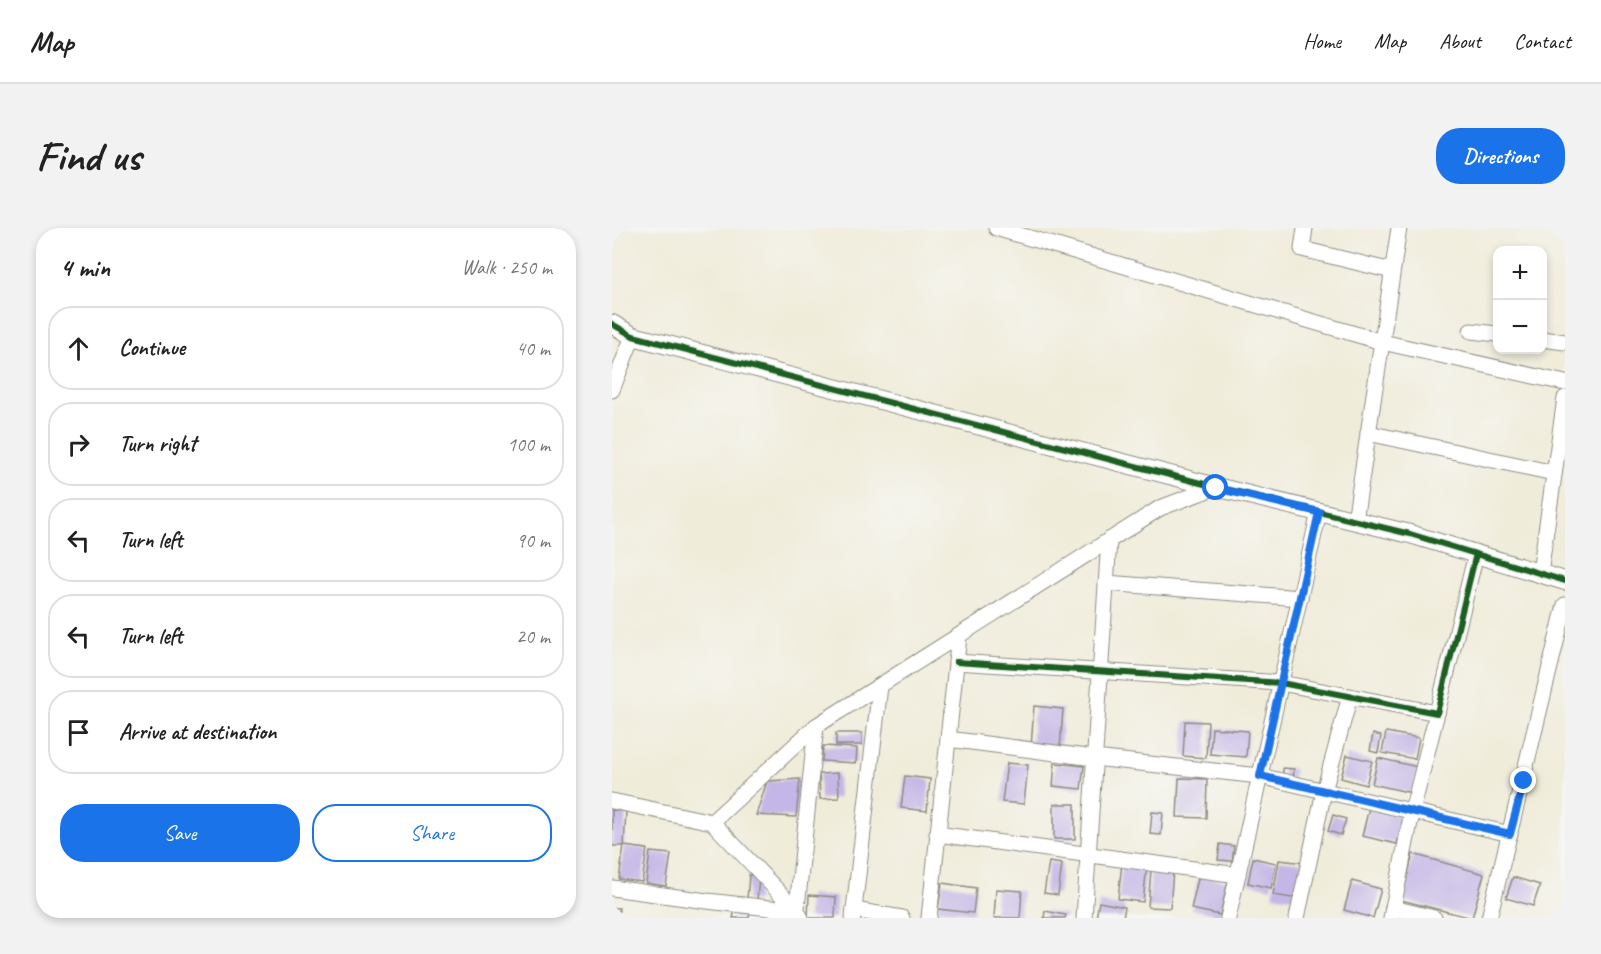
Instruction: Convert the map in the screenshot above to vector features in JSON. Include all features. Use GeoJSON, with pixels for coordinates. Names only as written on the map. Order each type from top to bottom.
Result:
{"type":"FeatureCollection","features":[{"type":"Feature","properties":{"kind":"street"},"geometry":{"type":"LineString","coordinates":[[996,228],[1382,342],[1565,383]]}},
{"type":"Feature","properties":{"kind":"street"},"geometry":{"type":"LineString","coordinates":[[1305,228],[1302,249],[1392,271]]}},
{"type":"Feature","properties":{"kind":"street"},"geometry":{"type":"LineString","coordinates":[[1355,521],[1399,228]]}},
{"type":"Feature","properties":{"kind":"street"},"geometry":{"type":"LineString","coordinates":[[612,324],[633,336],[1216,488],[1410,534],[1565,581]]}},
{"type":"Feature","properties":{"kind":"street"},"geometry":{"type":"LineString","coordinates":[[1471,331],[1493,334]]}},
{"type":"Feature","properties":{"kind":"street"},"geometry":{"type":"LineString","coordinates":[[612,390],[633,336]]}},
{"type":"Feature","properties":{"kind":"street"},"geometry":{"type":"LineString","coordinates":[[1547,340],[1565,342]]}},
{"type":"Feature","properties":{"kind":"street"},"geometry":{"type":"LineString","coordinates":[[1540,573],[1565,398]]}},
{"type":"Feature","properties":{"kind":"street"},"geometry":{"type":"LineString","coordinates":[[1368,433],[1554,473]]}},
{"type":"Feature","properties":{"kind":"street"},"geometry":{"type":"LineString","coordinates":[[712,822],[816,726],[1160,508],[1216,488]]}},
{"type":"Feature","properties":{"kind":"street"},"geometry":{"type":"LineString","coordinates":[[1228,918],[1319,512]]}},
{"type":"Feature","properties":{"kind":"street"},"geometry":{"type":"LineString","coordinates":[[1083,918],[1109,540]]}},
{"type":"Feature","properties":{"kind":"street"},"geometry":{"type":"LineString","coordinates":[[1434,918],[1392,913],[1412,812],[1476,554]]}},
{"type":"Feature","properties":{"kind":"street"},"geometry":{"type":"LineString","coordinates":[[1106,583],[1300,598]]}},
{"type":"Feature","properties":{"kind":"street"},"geometry":{"type":"LineString","coordinates":[[1489,918],[1565,605]]}},
{"type":"Feature","properties":{"kind":"street"},"geometry":{"type":"LineString","coordinates":[[928,918],[959,636]]}},
{"type":"Feature","properties":{"kind":"street"},"geometry":{"type":"LineString","coordinates":[[956,662],[1281,683],[1437,713]]}},
{"type":"Feature","properties":{"kind":"street"},"geometry":{"type":"LineString","coordinates":[[880,686],[854,914],[902,918]]}},
{"type":"Feature","properties":{"kind":"street"},"geometry":{"type":"LineString","coordinates":[[1297,918],[1324,791],[1350,696]]}},
{"type":"Feature","properties":{"kind":"street"},"geometry":{"type":"LineString","coordinates":[[798,916],[816,726]]}},
{"type":"Feature","properties":{"kind":"street"},"geometry":{"type":"LineString","coordinates":[[948,739],[1260,776],[1510,834]]}},
{"type":"Feature","properties":{"kind":"street"},"geometry":{"type":"LineString","coordinates":[[612,801],[712,822],[798,916]]}},
{"type":"Feature","properties":{"kind":"street"},"geometry":{"type":"LineString","coordinates":[[938,834],[1238,875]]}},
{"type":"Feature","properties":{"kind":"street"},"geometry":{"type":"LineString","coordinates":[[612,888],[798,916]]}},
{"type":"Feature","properties":{"kind":"building"},"geometry":{"type":"Polygon","coordinates":[[[1034,706],[1063,709],[1060,749],[1031,747],[1034,706]]]}},
{"type":"Feature","properties":{"kind":"building"},"geometry":{"type":"Polygon","coordinates":[[[1185,721],[1208,722],[1206,758],[1183,756],[1185,721]]]}},
{"type":"Feature","properties":{"kind":"building"},"geometry":{"type":"Polygon","coordinates":[[[1212,728],[1248,731],[1246,757],[1210,754],[1212,728]]]}},
{"type":"Feature","properties":{"kind":"building"},"geometry":{"type":"Polygon","coordinates":[[[1386,732],[1419,738],[1415,759],[1382,753],[1386,732]]]}},
{"type":"Feature","properties":{"kind":"building"},"geometry":{"type":"Polygon","coordinates":[[[836,733],[862,733],[862,745],[836,745],[836,733]]]}},
{"type":"Feature","properties":{"kind":"building"},"geometry":{"type":"Polygon","coordinates":[[[1373,734],[1381,736],[1378,753],[1370,751],[1373,734]]]}},
{"type":"Feature","properties":{"kind":"building"},"geometry":{"type":"Polygon","coordinates":[[[823,746],[857,748],[856,763],[822,761],[823,746]]]}},
{"type":"Feature","properties":{"kind":"building"},"geometry":{"type":"Polygon","coordinates":[[[1347,755],[1372,761],[1366,785],[1341,778],[1347,755]]]}},
{"type":"Feature","properties":{"kind":"building"},"geometry":{"type":"Polygon","coordinates":[[[1378,758],[1418,767],[1412,793],[1372,784],[1378,758]]]}},
{"type":"Feature","properties":{"kind":"building"},"geometry":{"type":"Polygon","coordinates":[[[1007,763],[1028,765],[1024,804],[1002,802],[1007,763]]]}},
{"type":"Feature","properties":{"kind":"building"},"geometry":{"type":"Polygon","coordinates":[[[1055,763],[1084,766],[1081,789],[1053,786],[1055,763]]]}},
{"type":"Feature","properties":{"kind":"building"},"geometry":{"type":"Polygon","coordinates":[[[1283,768],[1294,769],[1293,780],[1283,779],[1283,768]]]}},
{"type":"Feature","properties":{"kind":"building"},"geometry":{"type":"Polygon","coordinates":[[[838,773],[839,798],[820,799],[819,774],[838,773]]]}},
{"type":"Feature","properties":{"kind":"building"},"geometry":{"type":"Polygon","coordinates":[[[905,776],[930,779],[927,811],[901,808],[905,776]]]}},
{"type":"Feature","properties":{"kind":"building"},"geometry":{"type":"Polygon","coordinates":[[[1179,778],[1207,779],[1206,818],[1177,817],[1179,778]]]}},
{"type":"Feature","properties":{"kind":"building"},"geometry":{"type":"Polygon","coordinates":[[[800,779],[796,817],[756,815],[767,781],[800,779]]]}},
{"type":"Feature","properties":{"kind":"building"},"geometry":{"type":"Polygon","coordinates":[[[1054,804],[1075,804],[1075,839],[1054,839],[1054,804]]]}},
{"type":"Feature","properties":{"kind":"building"},"geometry":{"type":"Polygon","coordinates":[[[1369,808],[1404,816],[1397,844],[1362,836],[1369,808]]]}},
{"type":"Feature","properties":{"kind":"building"},"geometry":{"type":"Polygon","coordinates":[[[612,810],[626,811],[624,846],[612,846],[612,810]]]}},
{"type":"Feature","properties":{"kind":"building"},"geometry":{"type":"Polygon","coordinates":[[[1152,812],[1163,813],[1161,835],[1150,834],[1152,812]]]}},
{"type":"Feature","properties":{"kind":"building"},"geometry":{"type":"Polygon","coordinates":[[[1333,815],[1346,819],[1341,835],[1328,831],[1333,815]]]}},
{"type":"Feature","properties":{"kind":"building"},"geometry":{"type":"Polygon","coordinates":[[[1220,844],[1234,846],[1232,861],[1218,860],[1220,844]]]}},
{"type":"Feature","properties":{"kind":"building"},"geometry":{"type":"Polygon","coordinates":[[[624,846],[647,849],[642,882],[619,879],[624,846]]]}},
{"type":"Feature","properties":{"kind":"building"},"geometry":{"type":"Polygon","coordinates":[[[650,852],[671,854],[666,886],[646,883],[650,852]]]}},
{"type":"Feature","properties":{"kind":"building"},"geometry":{"type":"Polygon","coordinates":[[[1413,854],[1484,874],[1472,918],[1401,900],[1413,854]]]}},
{"type":"Feature","properties":{"kind":"building"},"geometry":{"type":"Polygon","coordinates":[[[1253,858],[1276,863],[1271,888],[1248,883],[1253,858]]]}},
{"type":"Feature","properties":{"kind":"building"},"geometry":{"type":"Polygon","coordinates":[[[1279,860],[1304,863],[1298,899],[1273,895],[1279,860]]]}},
{"type":"Feature","properties":{"kind":"building"},"geometry":{"type":"Polygon","coordinates":[[[1049,862],[1062,864],[1058,895],[1044,893],[1049,862]]]}},
{"type":"Feature","properties":{"kind":"building"},"geometry":{"type":"Polygon","coordinates":[[[1122,862],[1147,865],[1143,902],[1118,899],[1122,862]]]}},
{"type":"Feature","properties":{"kind":"building"},"geometry":{"type":"Polygon","coordinates":[[[1151,870],[1173,871],[1170,908],[1148,907],[1151,870]]]}},
{"type":"Feature","properties":{"kind":"building"},"geometry":{"type":"Polygon","coordinates":[[[1199,874],[1228,881],[1220,915],[1191,909],[1199,874]]]}},
{"type":"Feature","properties":{"kind":"building"},"geometry":{"type":"Polygon","coordinates":[[[749,875],[759,876],[757,901],[747,900],[749,875]]]}},
{"type":"Feature","properties":{"kind":"building"},"geometry":{"type":"Polygon","coordinates":[[[1513,877],[1540,885],[1533,906],[1506,898],[1513,877]]]}},
{"type":"Feature","properties":{"kind":"building"},"geometry":{"type":"Polygon","coordinates":[[[1352,881],[1381,889],[1373,918],[1344,910],[1352,881]]]}},
{"type":"Feature","properties":{"kind":"building"},"geometry":{"type":"Polygon","coordinates":[[[942,883],[976,888],[973,913],[938,909],[942,883]]]}},
{"type":"Feature","properties":{"kind":"building"},"geometry":{"type":"Polygon","coordinates":[[[996,889],[1022,891],[1020,918],[994,918],[996,889]]]}},
{"type":"Feature","properties":{"kind":"building"},"geometry":{"type":"Polygon","coordinates":[[[809,895],[836,897],[835,918],[808,918],[809,895]]]}},
{"type":"Feature","properties":{"kind":"building"},"geometry":{"type":"Polygon","coordinates":[[[1099,902],[1125,907],[1123,918],[1096,918],[1099,902]]]}},
{"type":"Feature","properties":{"kind":"building"},"geometry":{"type":"Polygon","coordinates":[[[612,908],[619,908],[618,918],[612,918],[612,908]]]}},
{"type":"Feature","properties":{"kind":"building"},"geometry":{"type":"Polygon","coordinates":[[[735,909],[750,912],[749,918],[733,918],[735,909]]]}},
{"type":"Feature","properties":{"kind":"building"},"geometry":{"type":"Polygon","coordinates":[[[1045,911],[1066,915],[1065,918],[1044,918],[1045,911]]]}},
{"type":"Feature","properties":{"kind":"cycle path"},"geometry":{"type":"LineString","coordinates":[[612,324],[633,336],[1216,487],[1410,534],[1565,581]]}},
{"type":"Feature","properties":{"kind":"cycle path"},"geometry":{"type":"LineString","coordinates":[[956,662],[1281,683],[1437,713],[1476,554]]}},
{"type":"Feature","properties":{"kind":"route"},"geometry":{"type":"LineString","coordinates":[[1216,488],[1319,512],[1260,776],[1510,834],[1524,781]]}}]}
